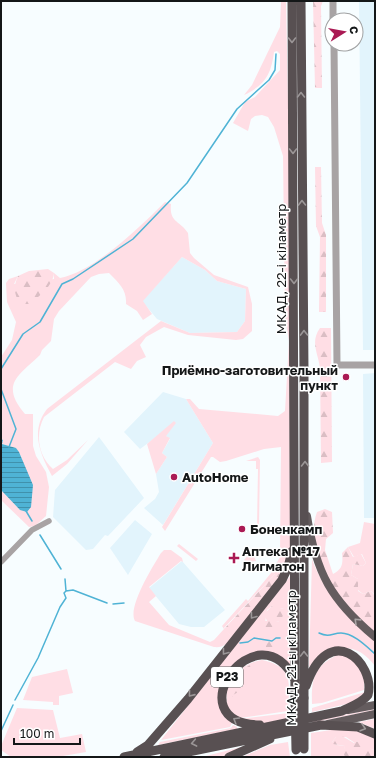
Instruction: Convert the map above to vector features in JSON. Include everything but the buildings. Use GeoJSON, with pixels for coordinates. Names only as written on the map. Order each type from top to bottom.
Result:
{"type":"FeatureCollection","features":[{"type":"Feature","properties":{"kind":"highway","name":"МКАД, 22-і кіламетр"},"geometry":{"type":"LineString","coordinates":[[292,1],[299,533]]}},
{"type":"Feature","properties":{"kind":"highway","name":"МКАД, 22-і кіламетр"},"geometry":{"type":"LineString","coordinates":[[299,533],[305,503],[301,1]]}},
{"type":"Feature","properties":{"kind":"highway","name":"МКАД, 21-ы кіламетр"},"geometry":{"type":"LineString","coordinates":[[299,533],[296,683],[301,697]]}},
{"type":"Feature","properties":{"kind":"highway","name":"МКАД, 21-ы кіламетр"},"geometry":{"type":"LineString","coordinates":[[299,533],[301,697],[300,753]]}},
{"type":"Feature","properties":{"kind":"highway","name":"Р23"},"geometry":{"type":"LineString","coordinates":[[128,756],[148,745],[188,699],[282,580],[299,533]]}},
{"type":"Feature","properties":{"kind":"highway","name":"Р23"},"geometry":{"type":"LineString","coordinates":[[128,756],[342,711],[367,697],[374,683],[373,674],[368,664],[355,652],[340,651],[322,661],[310,674],[301,697]]}},
{"type":"Feature","properties":{"kind":"highway","name":"Р23"},"geometry":{"type":"LineString","coordinates":[[274,726],[249,725],[231,718],[227,713],[222,700],[228,676],[243,661],[265,656],[279,660],[286,666],[296,683]]}},
{"type":"Feature","properties":{"kind":"highway"},"geometry":{"type":"LineString","coordinates":[[164,757],[317,726],[358,726],[375,734]]}},
{"type":"Feature","properties":{"kind":"highway"},"geometry":{"type":"LineString","coordinates":[[229,757],[289,732]]}},
{"type":"Feature","properties":{"kind":"main road"},"geometry":{"type":"LineString","coordinates":[[305,503],[314,550],[326,583],[335,597],[357,622],[375,637]]}},
{"type":"Feature","properties":{"kind":"main road","name":"Р23"},"geometry":{"type":"LineString","coordinates":[[342,711],[375,704]]}},
{"type":"Feature","properties":{"kind":"main road"},"geometry":{"type":"LineString","coordinates":[[317,726],[375,714]]}},
{"type":"Feature","properties":{"kind":"street"},"geometry":{"type":"LineString","coordinates":[[333,1],[333,12]]}},
{"type":"Feature","properties":{"kind":"street"},"geometry":{"type":"LineString","coordinates":[[334,52],[337,365],[375,365]]}},
{"type":"Feature","properties":{"kind":"street"},"geometry":{"type":"LineString","coordinates":[[1,562],[32,530],[49,521]]}},
{"type":"Feature","properties":{"kind":"shaded area"},"geometry":{"type":"Polygon","coordinates":[[[359,1],[375,1],[375,350],[363,350],[360,52],[364,52],[364,12],[359,12],[359,1]]]}},
{"type":"Feature","properties":{"kind":"shaded area"},"geometry":{"type":"Polygon","coordinates":[[[182,257],[205,270],[217,281],[246,289],[245,321],[237,332],[190,333],[157,319],[142,301],[182,257]]]}},
{"type":"Feature","properties":{"kind":"shaded area"},"geometry":{"type":"Polygon","coordinates":[[[375,373],[375,518],[364,518],[363,374],[375,373]]]}},
{"type":"Feature","properties":{"kind":"shaded area"},"geometry":{"type":"Polygon","coordinates":[[[163,392],[186,399],[213,443],[163,525],[144,508],[155,499],[159,492],[156,474],[167,457],[162,453],[170,439],[166,436],[155,438],[140,449],[124,432],[163,392]]]}},
{"type":"Feature","properties":{"kind":"shaded area"},"geometry":{"type":"Polygon","coordinates":[[[99,437],[144,498],[108,536],[105,535],[93,549],[86,550],[53,517],[55,490],[99,437]]]}},
{"type":"Feature","properties":{"kind":"shaded area"},"geometry":{"type":"Polygon","coordinates":[[[135,520],[152,534],[128,575],[110,548],[135,520]]]}},
{"type":"Feature","properties":{"kind":"shaded area"},"geometry":{"type":"Polygon","coordinates":[[[182,561],[225,610],[204,627],[191,627],[179,624],[149,588],[182,561]]]}},
{"type":"Feature","properties":{"kind":"green space"},"geometry":{"type":"Polygon","coordinates":[[[281,1],[286,1],[289,154],[290,549],[284,574],[275,574],[224,628],[232,637],[228,642],[222,646],[214,647],[135,621],[133,615],[138,597],[152,567],[164,550],[171,550],[182,558],[183,562],[181,561],[149,587],[156,596],[149,602],[169,625],[210,642],[214,640],[224,629],[222,626],[246,599],[248,601],[271,573],[280,557],[281,447],[264,449],[220,462],[211,457],[165,531],[162,527],[213,443],[186,399],[190,399],[199,409],[278,416],[285,411],[289,341],[285,318],[283,156],[274,127],[268,117],[262,115],[255,116],[251,119],[248,131],[233,123],[245,102],[255,97],[280,70],[280,54],[277,51],[274,52],[271,67],[266,78],[257,87],[244,95],[252,85],[280,27],[281,1]]]}},
{"type":"Feature","properties":{"kind":"green space"},"geometry":{"type":"Polygon","coordinates":[[[313,1],[323,1],[321,6],[322,88],[315,88],[313,1]]]}},
{"type":"Feature","properties":{"kind":"green space"},"geometry":{"type":"Polygon","coordinates":[[[315,167],[321,167],[322,223],[326,235],[326,312],[319,312],[320,237],[316,226],[315,167]]]}},
{"type":"Feature","properties":{"kind":"green space"},"geometry":{"type":"Polygon","coordinates":[[[165,202],[171,204],[173,218],[188,233],[190,253],[194,258],[214,275],[248,287],[252,304],[252,331],[243,339],[236,340],[188,335],[164,327],[146,337],[140,345],[146,357],[137,361],[131,369],[115,362],[44,417],[41,424],[39,437],[41,451],[38,434],[39,426],[47,409],[161,321],[190,333],[237,332],[245,321],[246,289],[217,281],[205,270],[182,257],[143,301],[152,314],[143,320],[137,311],[126,304],[124,291],[109,273],[91,277],[59,311],[54,319],[51,341],[42,350],[40,355],[19,375],[13,388],[18,404],[25,414],[33,414],[33,446],[36,456],[46,472],[49,487],[46,516],[35,526],[29,527],[1,500],[1,490],[20,510],[22,458],[16,448],[2,444],[3,440],[1,439],[1,357],[12,340],[16,322],[7,302],[6,283],[9,279],[18,276],[14,284],[54,279],[54,273],[60,278],[73,274],[102,258],[130,235],[165,202]]]}},
{"type":"Feature","properties":{"kind":"green space"},"geometry":{"type":"Polygon","coordinates":[[[48,269],[54,273],[48,286],[30,304],[20,304],[16,297],[15,290],[15,284],[18,276],[29,271],[48,269]]]}},
{"type":"Feature","properties":{"kind":"green space"},"geometry":{"type":"Polygon","coordinates":[[[320,328],[331,328],[332,462],[321,463],[320,368],[315,343],[317,333],[320,328]]]}},
{"type":"Feature","properties":{"kind":"green space"},"geometry":{"type":"Polygon","coordinates":[[[174,421],[176,423],[166,436],[170,438],[162,453],[167,457],[156,474],[147,444],[174,421]]]}},
{"type":"Feature","properties":{"kind":"green space"},"geometry":{"type":"Polygon","coordinates":[[[88,440],[67,464],[52,476],[41,451],[48,464],[53,469],[67,460],[88,440]]]}},
{"type":"Feature","properties":{"kind":"green space"},"geometry":{"type":"Polygon","coordinates":[[[258,457],[260,460],[259,527],[257,527],[258,469],[256,469],[256,461],[246,461],[258,457]]]}},
{"type":"Feature","properties":{"kind":"green space"},"geometry":{"type":"Polygon","coordinates":[[[325,509],[332,512],[333,533],[326,539],[325,550],[333,574],[341,568],[342,553],[348,547],[353,557],[361,554],[366,563],[363,566],[353,564],[351,575],[358,579],[358,591],[363,594],[371,591],[375,596],[375,633],[355,615],[337,594],[320,560],[314,535],[314,523],[317,512],[325,509]]]}},
{"type":"Feature","properties":{"kind":"green space"},"geometry":{"type":"Polygon","coordinates":[[[364,522],[375,524],[375,595],[371,591],[363,594],[358,590],[358,579],[351,575],[353,564],[363,566],[366,563],[362,554],[354,557],[348,547],[360,543],[364,522]]]}},
{"type":"Feature","properties":{"kind":"green space"},"geometry":{"type":"Polygon","coordinates":[[[179,544],[198,559],[196,561],[177,546],[179,544]]]}},
{"type":"Feature","properties":{"kind":"green space"},"geometry":{"type":"Polygon","coordinates":[[[252,551],[256,561],[248,562],[244,560],[252,551]]]}},
{"type":"Feature","properties":{"kind":"green space"},"geometry":{"type":"Polygon","coordinates":[[[312,559],[323,583],[346,615],[375,641],[375,666],[360,652],[341,648],[311,667],[309,666],[312,559]]]}},
{"type":"Feature","properties":{"kind":"green space"},"geometry":{"type":"Polygon","coordinates":[[[275,574],[284,574],[232,637],[224,629],[275,574]]]}},
{"type":"Feature","properties":{"kind":"green space"},"geometry":{"type":"Polygon","coordinates":[[[292,574],[291,664],[287,664],[273,655],[234,664],[226,673],[227,717],[232,723],[230,727],[161,740],[292,574]],[[284,597],[267,610],[264,630],[269,629],[273,620],[279,622],[280,609],[284,608],[284,597]]]}},
{"type":"Feature","properties":{"kind":"green space"},"geometry":{"type":"Polygon","coordinates":[[[284,597],[284,608],[280,609],[284,613],[280,622],[273,621],[275,623],[272,626],[275,628],[274,631],[269,629],[265,633],[264,630],[259,631],[259,625],[262,621],[267,621],[264,614],[279,599],[284,597]]]}},
{"type":"Feature","properties":{"kind":"green space"},"geometry":{"type":"Polygon","coordinates":[[[276,640],[280,646],[278,648],[268,650],[266,648],[266,643],[276,640]]]}},
{"type":"Feature","properties":{"kind":"green space"},"geometry":{"type":"Polygon","coordinates":[[[341,653],[365,664],[364,690],[322,703],[312,704],[312,686],[316,673],[325,662],[341,653]]]}},
{"type":"Feature","properties":{"kind":"green space"},"geometry":{"type":"Polygon","coordinates":[[[262,660],[273,663],[285,672],[289,685],[288,711],[240,718],[234,717],[227,706],[225,698],[229,683],[240,670],[247,665],[262,660]]]}},
{"type":"Feature","properties":{"kind":"green space"},"geometry":{"type":"Polygon","coordinates":[[[251,664],[260,667],[259,670],[248,673],[242,678],[239,682],[241,687],[240,691],[233,695],[232,707],[229,707],[228,688],[232,678],[251,664]]]}},
{"type":"Feature","properties":{"kind":"green space"},"geometry":{"type":"Polygon","coordinates":[[[67,669],[73,693],[59,696],[59,705],[53,705],[53,702],[23,700],[32,677],[67,669]]]}},
{"type":"Feature","properties":{"kind":"green space"},"geometry":{"type":"Polygon","coordinates":[[[366,692],[351,703],[312,712],[312,708],[366,692]]]}},
{"type":"Feature","properties":{"kind":"green space"},"geometry":{"type":"Polygon","coordinates":[[[17,708],[53,710],[60,738],[82,734],[86,752],[57,757],[11,757],[1,750],[1,746],[17,708]]]}},
{"type":"Feature","properties":{"kind":"green space"},"geometry":{"type":"Polygon","coordinates":[[[375,710],[312,723],[312,721],[375,710]]]}},
{"type":"Feature","properties":{"kind":"green space"},"geometry":{"type":"Polygon","coordinates":[[[288,713],[289,719],[262,725],[240,719],[288,713]]]}},
{"type":"Feature","properties":{"kind":"green space"},"geometry":{"type":"Polygon","coordinates":[[[375,719],[375,729],[359,722],[375,719]]]}},
{"type":"Feature","properties":{"kind":"green space"},"geometry":{"type":"Polygon","coordinates":[[[233,725],[237,727],[237,729],[158,745],[160,742],[231,728],[233,725]]]}},
{"type":"Feature","properties":{"kind":"green space"},"geometry":{"type":"Polygon","coordinates":[[[331,730],[354,730],[375,738],[375,750],[358,741],[355,743],[346,737],[336,737],[332,742],[337,745],[345,746],[345,757],[311,757],[311,733],[331,730]]]}},
{"type":"Feature","properties":{"kind":"green space"},"geometry":{"type":"Polygon","coordinates":[[[342,736],[354,743],[363,740],[367,742],[371,749],[375,750],[375,757],[345,757],[343,752],[345,746],[333,744],[332,742],[336,737],[342,736]]]}},
{"type":"Feature","properties":{"kind":"green space"},"geometry":{"type":"Polygon","coordinates":[[[288,742],[290,757],[242,757],[270,745],[288,742]]]}},
{"type":"Feature","properties":{"kind":"green space"},"geometry":{"type":"Polygon","coordinates":[[[257,743],[225,757],[206,757],[206,756],[257,743]]]}},
{"type":"Feature","properties":{"kind":"water"},"geometry":{"type":"Polygon","coordinates":[[[1,439],[3,440],[2,444],[16,448],[19,452],[33,485],[31,507],[27,512],[20,510],[1,490],[1,439]]]}},
{"type":"Feature","properties":{"kind":"waterway"},"geometry":{"type":"LineString","coordinates":[[1,369],[23,334],[40,322],[62,284],[73,279],[133,239],[187,183],[237,109],[269,80],[275,70],[276,54]]}},
{"type":"Feature","properties":{"kind":"waterway"},"geometry":{"type":"LineString","coordinates":[[1,389],[16,429],[9,447]]}},
{"type":"Feature","properties":{"kind":"waterway"},"geometry":{"type":"LineString","coordinates":[[26,511],[32,521]]}},
{"type":"Feature","properties":{"kind":"waterway"},"geometry":{"type":"LineString","coordinates":[[40,535],[61,569]]}},
{"type":"Feature","properties":{"kind":"waterway"},"geometry":{"type":"LineString","coordinates":[[65,579],[66,591]]}},
{"type":"Feature","properties":{"kind":"waterway"},"geometry":{"type":"LineString","coordinates":[[15,700],[38,658],[60,607],[66,598],[64,593],[66,591],[73,590],[107,603]]}},
{"type":"Feature","properties":{"kind":"waterway"},"geometry":{"type":"LineString","coordinates":[[113,604],[124,603]]}},
{"type":"Feature","properties":{"kind":"waterway"},"geometry":{"type":"LineString","coordinates":[[319,633],[326,635],[338,633],[350,635],[359,640],[375,654]]}},
{"type":"Feature","properties":{"kind":"waterway"},"geometry":{"type":"LineString","coordinates":[[240,643],[248,642],[254,638],[272,641],[276,638],[280,638]]}},
{"type":"Feature","properties":{"kind":"waterway"},"geometry":{"type":"LineString","coordinates":[[1,731],[13,705]]}},
{"type":"Feature","properties":{"kind":"place","name":"Приёмно-заготовительный пункт"},"geometry":{"type":"Point","coordinates":[346,377]}},
{"type":"Feature","properties":{"kind":"place","name":"AutoHome"},"geometry":{"type":"Point","coordinates":[174,477]}},
{"type":"Feature","properties":{"kind":"place","name":"Боненкамп"},"geometry":{"type":"Point","coordinates":[242,529]}},
{"type":"Feature","properties":{"kind":"place","name":"Аптека №17 Лигматон"},"geometry":{"type":"Point","coordinates":[234,558]}}]}
